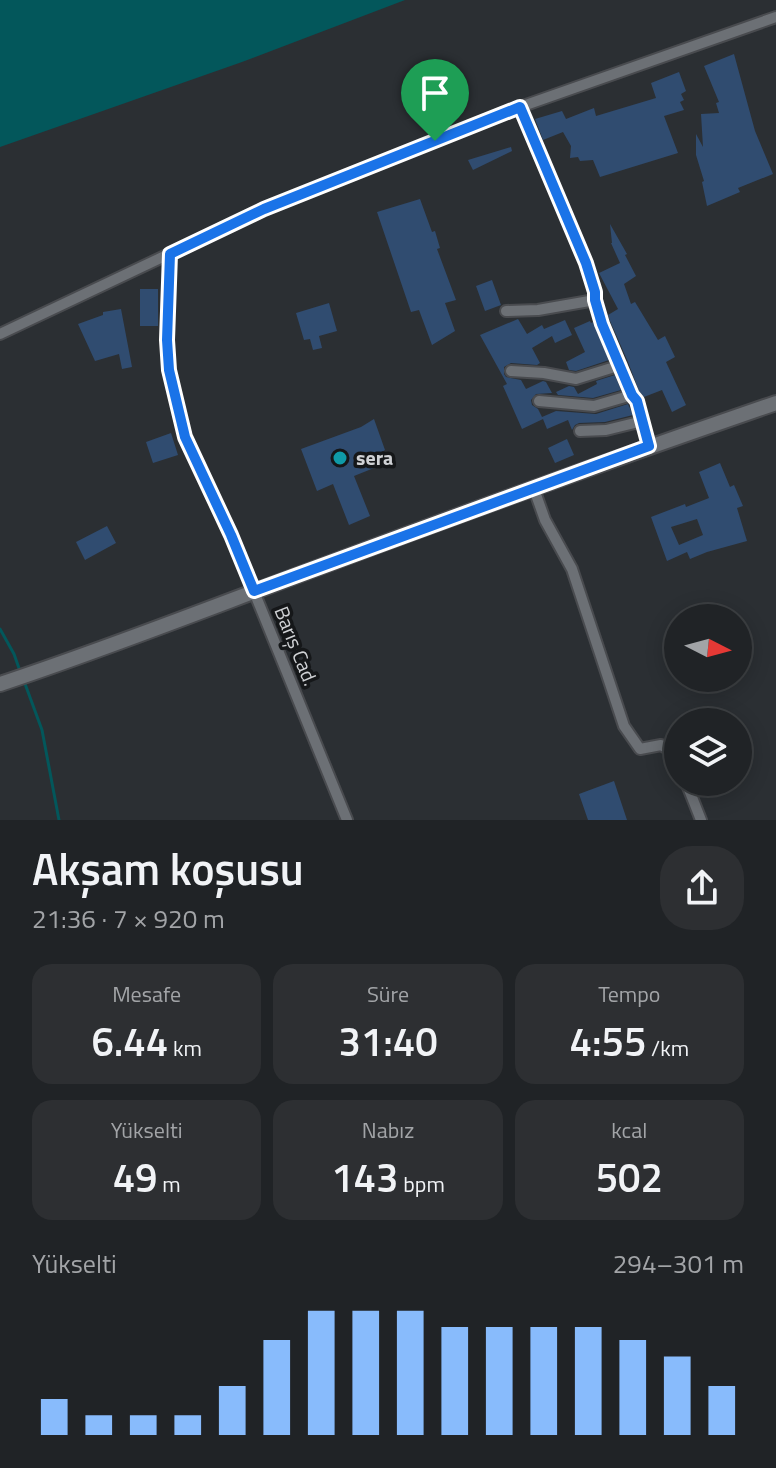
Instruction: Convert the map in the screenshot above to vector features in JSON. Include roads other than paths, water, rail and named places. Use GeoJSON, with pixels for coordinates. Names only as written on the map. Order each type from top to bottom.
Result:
{"type":"FeatureCollection","features":[{"type":"Feature","properties":{"kind":"main road"},"geometry":{"type":"LineString","coordinates":[[0,684],[649,446],[776,403]]}},
{"type":"Feature","properties":{"kind":"street"},"geometry":{"type":"LineString","coordinates":[[0,334],[264,209],[520,107],[776,17]]}},
{"type":"Feature","properties":{"kind":"street"},"geometry":{"type":"LineString","coordinates":[[520,107],[586,263],[602,324],[637,401],[649,446]]}},
{"type":"Feature","properties":{"kind":"street","name":"Barış Cad."},"geometry":{"type":"LineString","coordinates":[[170,254],[169,370],[185,437],[231,535],[347,820]]}},
{"type":"Feature","properties":{"kind":"street"},"geometry":{"type":"LineString","coordinates":[[506,311],[538,310],[595,300]]}},
{"type":"Feature","properties":{"kind":"street"},"geometry":{"type":"LineString","coordinates":[[511,371],[576,379],[621,365]]}},
{"type":"Feature","properties":{"kind":"street"},"geometry":{"type":"LineString","coordinates":[[539,401],[594,406],[632,395]]}},
{"type":"Feature","properties":{"kind":"street"},"geometry":{"type":"LineString","coordinates":[[580,431],[606,430],[643,421]]}},
{"type":"Feature","properties":{"kind":"street"},"geometry":{"type":"LineString","coordinates":[[534,489],[545,520],[572,569],[624,726],[640,749],[664,747]]}},
{"type":"Feature","properties":{"kind":"street"},"geometry":{"type":"LineString","coordinates":[[692,796],[701,820]]}},
{"type":"Feature","properties":{"kind":"water"},"geometry":{"type":"Polygon","coordinates":[[[0,0],[405,0],[242,62],[0,147],[0,0]]]}},
{"type":"Feature","properties":{"kind":"waterway"},"geometry":{"type":"LineString","coordinates":[[0,629],[21,674]]}},
{"type":"Feature","properties":{"kind":"waterway"},"geometry":{"type":"LineString","coordinates":[[24,681],[42,730],[59,820]]}},
{"type":"Feature","properties":{"kind":"place","name":"sera"},"geometry":{"type":"Point","coordinates":[340,458]}}]}
